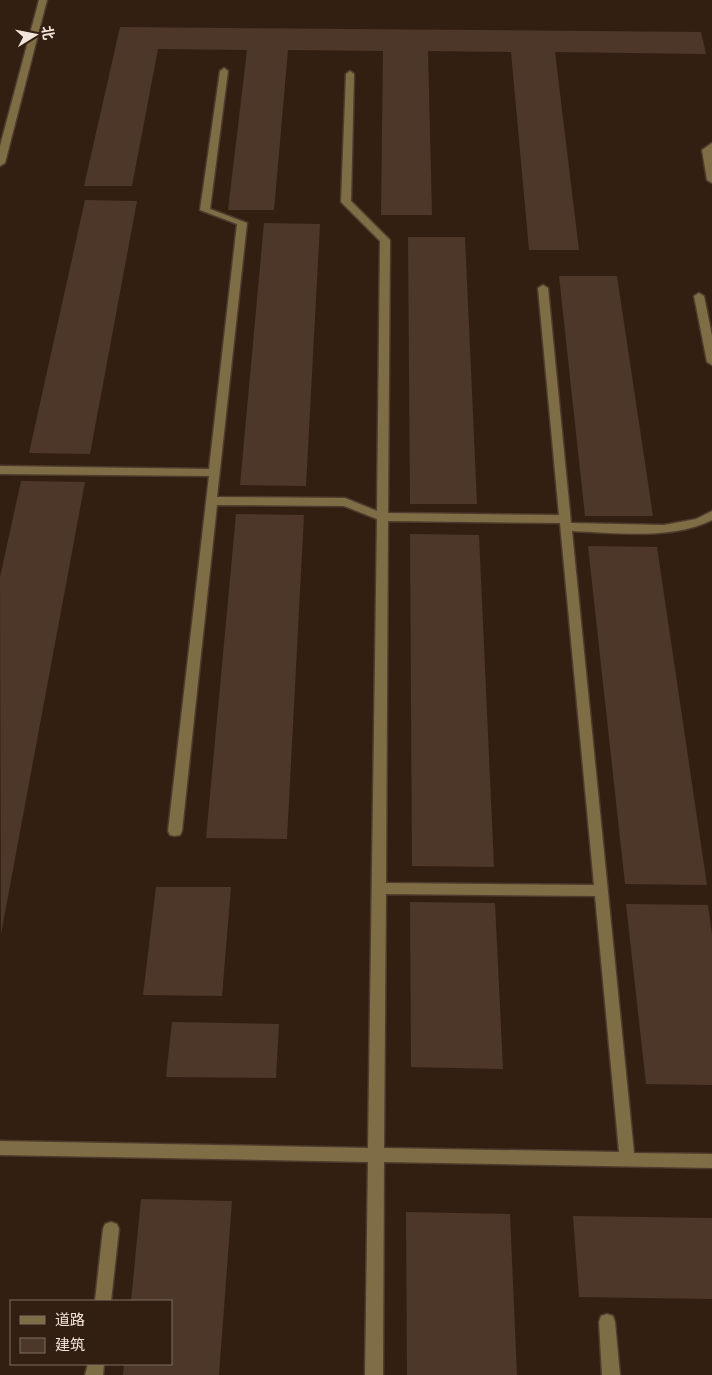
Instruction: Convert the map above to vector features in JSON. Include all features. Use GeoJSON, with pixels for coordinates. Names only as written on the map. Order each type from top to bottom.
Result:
{"type":"FeatureCollection","features":[{"type":"Feature","properties":{"kind":"street"},"geometry":{"type":"LineString","coordinates":[[0,162],[43,0]]}},
{"type":"Feature","properties":{"kind":"street"},"geometry":{"type":"LineString","coordinates":[[175,831],[242,222],[205,210],[224,71]]}},
{"type":"Feature","properties":{"kind":"street"},"geometry":{"type":"LineString","coordinates":[[350,74],[346,202],[385,240],[374,1375]]}},
{"type":"Feature","properties":{"kind":"street"},"geometry":{"type":"LineString","coordinates":[[712,146],[706,150],[712,180]]}},
{"type":"Feature","properties":{"kind":"street"},"geometry":{"type":"LineString","coordinates":[[543,288],[627,1159]]}},
{"type":"Feature","properties":{"kind":"street"},"geometry":{"type":"LineString","coordinates":[[699,296],[712,362]]}},
{"type":"Feature","properties":{"kind":"street"},"geometry":{"type":"LineString","coordinates":[[0,470],[214,473]]}},
{"type":"Feature","properties":{"kind":"street"},"geometry":{"type":"LineString","coordinates":[[211,501],[346,502],[382,517],[667,528],[699,523],[712,516]]}},
{"type":"Feature","properties":{"kind":"street"},"geometry":{"type":"LineString","coordinates":[[379,888],[601,891]]}},
{"type":"Feature","properties":{"kind":"street"},"geometry":{"type":"LineString","coordinates":[[0,1148],[712,1160]]}},
{"type":"Feature","properties":{"kind":"street"},"geometry":{"type":"LineString","coordinates":[[103,1300],[111,1229]]}},
{"type":"Feature","properties":{"kind":"street"},"geometry":{"type":"LineString","coordinates":[[607,1322],[611,1375]]}},
{"type":"Feature","properties":{"kind":"building"},"geometry":{"type":"Polygon","coordinates":[[[120,27],[701,32],[706,54],[555,52],[579,250],[529,250],[511,52],[428,51],[432,215],[381,215],[383,51],[288,50],[274,210],[228,210],[247,50],[158,49],[132,186],[84,186],[120,27]]]}},
{"type":"Feature","properties":{"kind":"building"},"geometry":{"type":"Polygon","coordinates":[[[85,200],[137,201],[90,454],[29,453],[85,200]]]}},
{"type":"Feature","properties":{"kind":"building"},"geometry":{"type":"Polygon","coordinates":[[[264,223],[320,224],[306,486],[240,485],[264,223]]]}},
{"type":"Feature","properties":{"kind":"building"},"geometry":{"type":"Polygon","coordinates":[[[408,237],[465,237],[477,504],[410,504],[408,237]]]}},
{"type":"Feature","properties":{"kind":"building"},"geometry":{"type":"Polygon","coordinates":[[[559,276],[617,276],[653,516],[585,516],[559,276]]]}},
{"type":"Feature","properties":{"kind":"building"},"geometry":{"type":"Polygon","coordinates":[[[21,481],[85,482],[1,934],[0,577],[21,481]]]}},
{"type":"Feature","properties":{"kind":"building"},"geometry":{"type":"Polygon","coordinates":[[[236,514],[304,515],[287,839],[206,838],[236,514]]]}},
{"type":"Feature","properties":{"kind":"building"},"geometry":{"type":"Polygon","coordinates":[[[410,534],[479,535],[494,867],[412,866],[410,534]]]}},
{"type":"Feature","properties":{"kind":"building"},"geometry":{"type":"Polygon","coordinates":[[[588,546],[657,547],[707,885],[625,884],[588,546]]]}},
{"type":"Feature","properties":{"kind":"building"},"geometry":{"type":"Polygon","coordinates":[[[156,887],[231,887],[222,996],[143,995],[156,887]]]}},
{"type":"Feature","properties":{"kind":"building"},"geometry":{"type":"Polygon","coordinates":[[[410,902],[495,903],[503,1069],[411,1067],[410,902]]]}},
{"type":"Feature","properties":{"kind":"building"},"geometry":{"type":"Polygon","coordinates":[[[626,904],[708,905],[712,934],[712,1085],[646,1084],[626,904]]]}},
{"type":"Feature","properties":{"kind":"building"},"geometry":{"type":"Polygon","coordinates":[[[172,1022],[279,1024],[276,1078],[166,1077],[172,1022]]]}},
{"type":"Feature","properties":{"kind":"building"},"geometry":{"type":"Polygon","coordinates":[[[141,1199],[232,1201],[219,1375],[123,1375],[124,1365],[172,1365],[172,1300],[131,1300],[141,1199]]]}},
{"type":"Feature","properties":{"kind":"building"},"geometry":{"type":"Polygon","coordinates":[[[406,1212],[510,1214],[517,1375],[407,1375],[406,1212]]]}},
{"type":"Feature","properties":{"kind":"building"},"geometry":{"type":"Polygon","coordinates":[[[573,1216],[712,1218],[712,1299],[579,1297],[573,1216]]]}}]}
